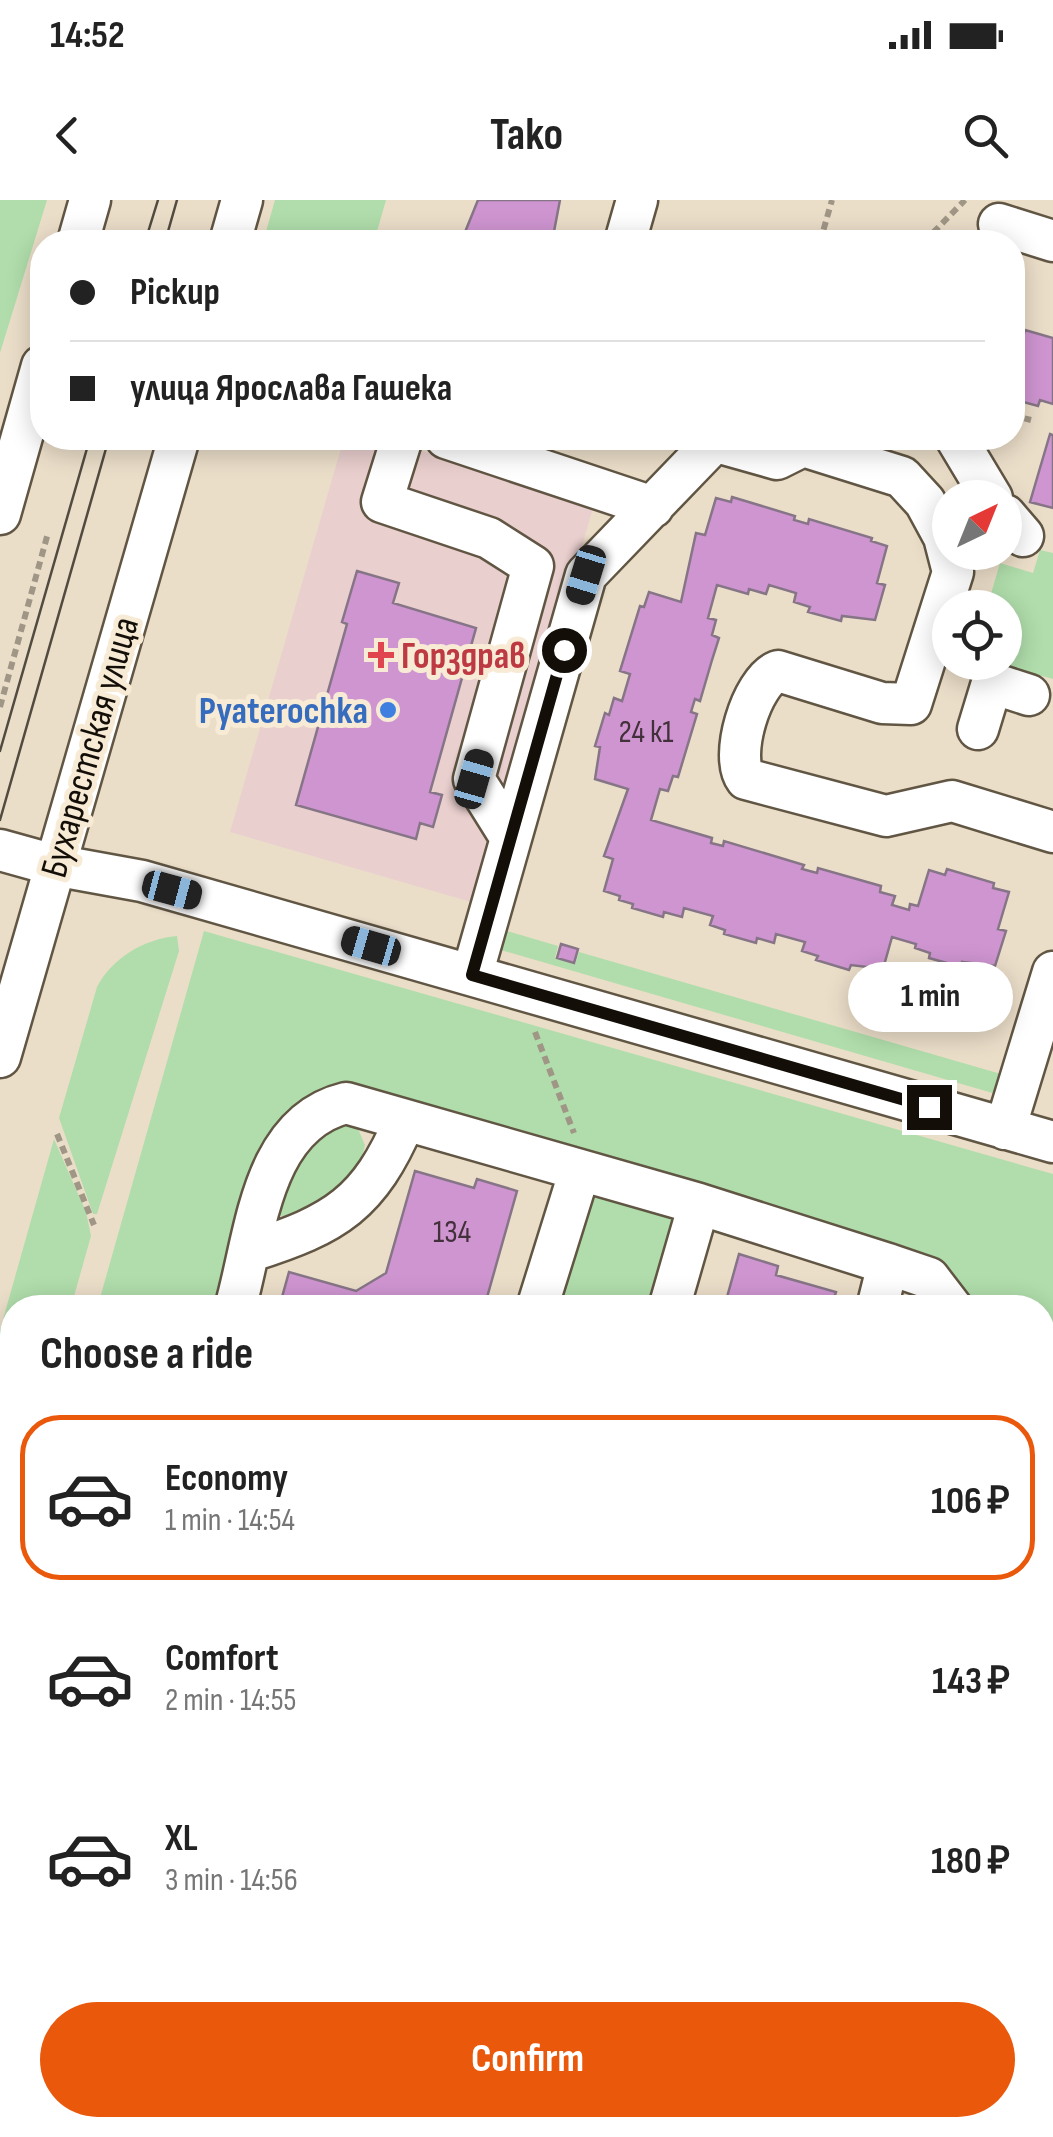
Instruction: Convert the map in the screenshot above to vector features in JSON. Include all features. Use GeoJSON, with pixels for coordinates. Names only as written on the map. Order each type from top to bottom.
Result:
{"type":"FeatureCollection","features":[{"type":"Feature","properties":{"kind":"street"},"geometry":{"type":"LineString","coordinates":[[81,230],[90,200]]}},
{"type":"Feature","properties":{"kind":"street"},"geometry":{"type":"LineString","coordinates":[[233,230],[242,200]]}},
{"type":"Feature","properties":{"kind":"street"},"geometry":{"type":"LineString","coordinates":[[627,230],[636,200]]}},
{"type":"Feature","properties":{"kind":"street"},"geometry":{"type":"LineString","coordinates":[[0,514],[30,408]]}},
{"type":"Feature","properties":{"kind":"street","name":"Бухарестская улица"},"geometry":{"type":"LineString","coordinates":[[0,1057],[175,450]]}},
{"type":"Feature","properties":{"kind":"street"},"geometry":{"type":"LineString","coordinates":[[398,450],[382,502],[489,538],[533,566],[474,779],[509,835]]}},
{"type":"Feature","properties":{"kind":"street"},"geometry":{"type":"LineString","coordinates":[[482,450],[653,507]]}},
{"type":"Feature","properties":{"kind":"street"},"geometry":{"type":"LineString","coordinates":[[472,975],[586,575],[708,450]]}},
{"type":"Feature","properties":{"kind":"street"},"geometry":{"type":"LineString","coordinates":[[748,450],[777,460],[796,450]]}},
{"type":"Feature","properties":{"kind":"street"},"geometry":{"type":"LineString","coordinates":[[816,450],[902,477],[925,502],[944,537],[954,572],[911,704],[882,703],[778,672],[769,675],[756,690],[738,757],[746,779],[886,816],[952,801],[1053,832]]}},
{"type":"Feature","properties":{"kind":"street"},"geometry":{"type":"LineString","coordinates":[[963,450],[981,480]]}},
{"type":"Feature","properties":{"kind":"street"},"geometry":{"type":"LineString","coordinates":[[978,729],[992,683],[1033,708]]}},
{"type":"Feature","properties":{"kind":"street"},"geometry":{"type":"LineString","coordinates":[[0,850],[54,865],[142,881],[1053,1142]]}},
{"type":"Feature","properties":{"kind":"street"},"geometry":{"type":"LineString","coordinates":[[0,880],[54,865]]}},
{"type":"Feature","properties":{"kind":"street"},"geometry":{"type":"LineString","coordinates":[[1005,1129],[1053,972]]}},
{"type":"Feature","properties":{"kind":"street"},"geometry":{"type":"LineString","coordinates":[[239,1295],[276,1162],[286,1143],[310,1118],[346,1103],[405,1120],[578,1155],[699,1204],[930,1278],[942,1295]]}},
{"type":"Feature","properties":{"kind":"street"},"geometry":{"type":"LineString","coordinates":[[252,1250],[321,1228],[347,1207],[387,1162],[405,1120]]}},
{"type":"Feature","properties":{"kind":"street"},"geometry":{"type":"LineString","coordinates":[[540,1295],[578,1155]]}},
{"type":"Feature","properties":{"kind":"street"},"geometry":{"type":"LineString","coordinates":[[673,1295],[699,1204]]}},
{"type":"Feature","properties":{"kind":"street"},"geometry":{"type":"LineString","coordinates":[[880,1295],[888,1264]]}},
{"type":"Feature","properties":{"kind":"path"},"geometry":{"type":"LineString","coordinates":[[823,230],[832,200]]}},
{"type":"Feature","properties":{"kind":"path"},"geometry":{"type":"LineString","coordinates":[[966,230],[1005,219]]}},
{"type":"Feature","properties":{"kind":"path"},"geometry":{"type":"LineString","coordinates":[[1025,418],[1031,420]]}},
{"type":"Feature","properties":{"kind":"path"},"geometry":{"type":"LineString","coordinates":[[0,707],[48,533]]}},
{"type":"Feature","properties":{"kind":"path"},"geometry":{"type":"LineString","coordinates":[[533,1026],[578,1155]]}},
{"type":"Feature","properties":{"kind":"path"},"geometry":{"type":"LineString","coordinates":[[57,1134],[94,1224]]}},
{"type":"Feature","properties":{"kind":"shaded area"},"geometry":{"type":"Polygon","coordinates":[[[341,450],[419,450],[595,501],[478,904],[230,832],[341,450]]]}},
{"type":"Feature","properties":{"kind":"green space"},"geometry":{"type":"Polygon","coordinates":[[[0,200],[47,200],[38,230],[30,230],[30,255],[0,353],[0,200]]]}},
{"type":"Feature","properties":{"kind":"green space"},"geometry":{"type":"Polygon","coordinates":[[[275,200],[386,200],[377,230],[266,230],[275,200]]]}},
{"type":"Feature","properties":{"kind":"green space"},"geometry":{"type":"Polygon","coordinates":[[[1040,550],[1053,553],[1053,679],[1022,670],[1022,590],[992,590],[998,570],[1033,573],[1040,550]]]}},
{"type":"Feature","properties":{"kind":"green space"},"geometry":{"type":"Polygon","coordinates":[[[500,929],[558,946],[555,958],[575,964],[579,952],[1001,1074],[996,1094],[494,948],[500,929]]]}},
{"type":"Feature","properties":{"kind":"green space"},"geometry":{"type":"Polygon","coordinates":[[[204,931],[1053,1174],[1053,1295],[926,1295],[320,1102],[227,1295],[101,1295],[204,931]]]}},
{"type":"Feature","properties":{"kind":"green space"},"geometry":{"type":"Polygon","coordinates":[[[177,936],[179,951],[97,1214],[93,1214],[59,1118],[97,987],[111,967],[130,952],[153,941],[177,936]]]}},
{"type":"Feature","properties":{"kind":"green space"},"geometry":{"type":"Polygon","coordinates":[[[337,1121],[358,1129],[365,1145],[355,1167],[337,1187],[295,1218],[277,1215],[290,1160],[337,1121]]]}},
{"type":"Feature","properties":{"kind":"green space"},"geometry":{"type":"Polygon","coordinates":[[[54,1139],[86,1212],[91,1236],[74,1295],[10,1295],[54,1139]]]}},
{"type":"Feature","properties":{"kind":"green space"},"geometry":{"type":"Polygon","coordinates":[[[596,1194],[673,1217],[677,1227],[660,1295],[560,1295],[589,1200],[596,1194]]]}},
{"type":"Feature","properties":{"kind":"building"},"geometry":{"type":"Polygon","coordinates":[[[478,200],[560,200],[554,230],[466,230],[478,200]]]}},
{"type":"Feature","properties":{"kind":"building"},"geometry":{"type":"Polygon","coordinates":[[[1025,330],[1053,338],[1053,404],[1040,400],[1038,406],[1025,402],[1025,330]]]}},
{"type":"Feature","properties":{"kind":"building"},"geometry":{"type":"Polygon","coordinates":[[[1050,434],[1053,435],[1053,508],[1030,502],[1050,434]]]}},
{"type":"Feature","properties":{"kind":"building"},"geometry":{"type":"Polygon","coordinates":[[[732,497],[795,516],[794,520],[808,524],[809,519],[887,546],[877,583],[885,585],[875,620],[842,616],[841,621],[808,612],[810,607],[794,602],[796,593],[769,585],[766,594],[749,589],[748,594],[717,585],[708,618],[716,620],[712,635],[719,638],[700,701],[695,699],[691,712],[697,714],[678,777],[673,776],[668,791],[660,789],[651,820],[712,838],[711,843],[723,846],[724,841],[804,865],[802,869],[817,873],[818,868],[881,886],[880,892],[895,896],[892,905],[909,910],[910,904],[918,906],[929,870],[945,875],[947,869],[994,883],[993,888],[1009,892],[998,929],[1006,931],[995,966],[962,962],[961,967],[929,958],[930,953],[915,948],[916,944],[892,937],[883,969],[851,965],[849,970],[816,960],[818,956],[802,951],[805,942],[776,934],[774,943],[757,938],[756,943],[724,934],[725,930],[710,925],[713,916],[684,908],[682,917],[664,912],[663,917],[632,908],[633,904],[619,900],[620,896],[604,891],[613,859],[604,856],[628,789],[595,779],[600,747],[595,746],[605,713],[609,715],[614,698],[622,701],[630,674],[620,671],[640,606],[644,607],[649,592],[681,602],[696,533],[705,535],[716,498],[731,502],[732,497]]]}},
{"type":"Feature","properties":{"kind":"building","name":"Pyaterochka"},"geometry":{"type":"Polygon","coordinates":[[[357,571],[399,583],[393,603],[476,628],[430,792],[442,795],[433,827],[420,823],[416,839],[296,805],[347,624],[342,622],[357,571]]]}},
{"type":"Feature","properties":{"kind":"building"},"geometry":{"type":"Polygon","coordinates":[[[561,944],[578,949],[574,963],[557,958],[561,944]]]}},
{"type":"Feature","properties":{"kind":"building"},"geometry":{"type":"Polygon","coordinates":[[[415,1171],[474,1188],[477,1179],[517,1191],[488,1295],[283,1295],[289,1272],[356,1291],[386,1273],[415,1171]]]}},
{"type":"Feature","properties":{"kind":"building"},"geometry":{"type":"Polygon","coordinates":[[[739,1254],[778,1266],[776,1275],[836,1292],[835,1295],[728,1295],[739,1254]]]}},
{"type":"Feature","properties":{"kind":"tram line"},"geometry":{"type":"LineString","coordinates":[[149,230],[158,200]]}},
{"type":"Feature","properties":{"kind":"tram line"},"geometry":{"type":"LineString","coordinates":[[168,230],[177,200]]}},
{"type":"Feature","properties":{"kind":"tram line"},"geometry":{"type":"LineString","coordinates":[[0,751],[87,450]]}},
{"type":"Feature","properties":{"kind":"tram line"},"geometry":{"type":"LineString","coordinates":[[0,820],[106,450]]}},
{"type":"Feature","properties":{"kind":"place","name":"Горздрав"},"geometry":{"type":"Point","coordinates":[381,655]}},
{"type":"Feature","properties":{"kind":"place","name":"Pyaterochka"},"geometry":{"type":"Point","coordinates":[388,710]}},
{"type":"Feature","properties":{"kind":"route"},"geometry":{"type":"LineString","coordinates":[[564,650],[472,975],[929,1107]]}}]}
